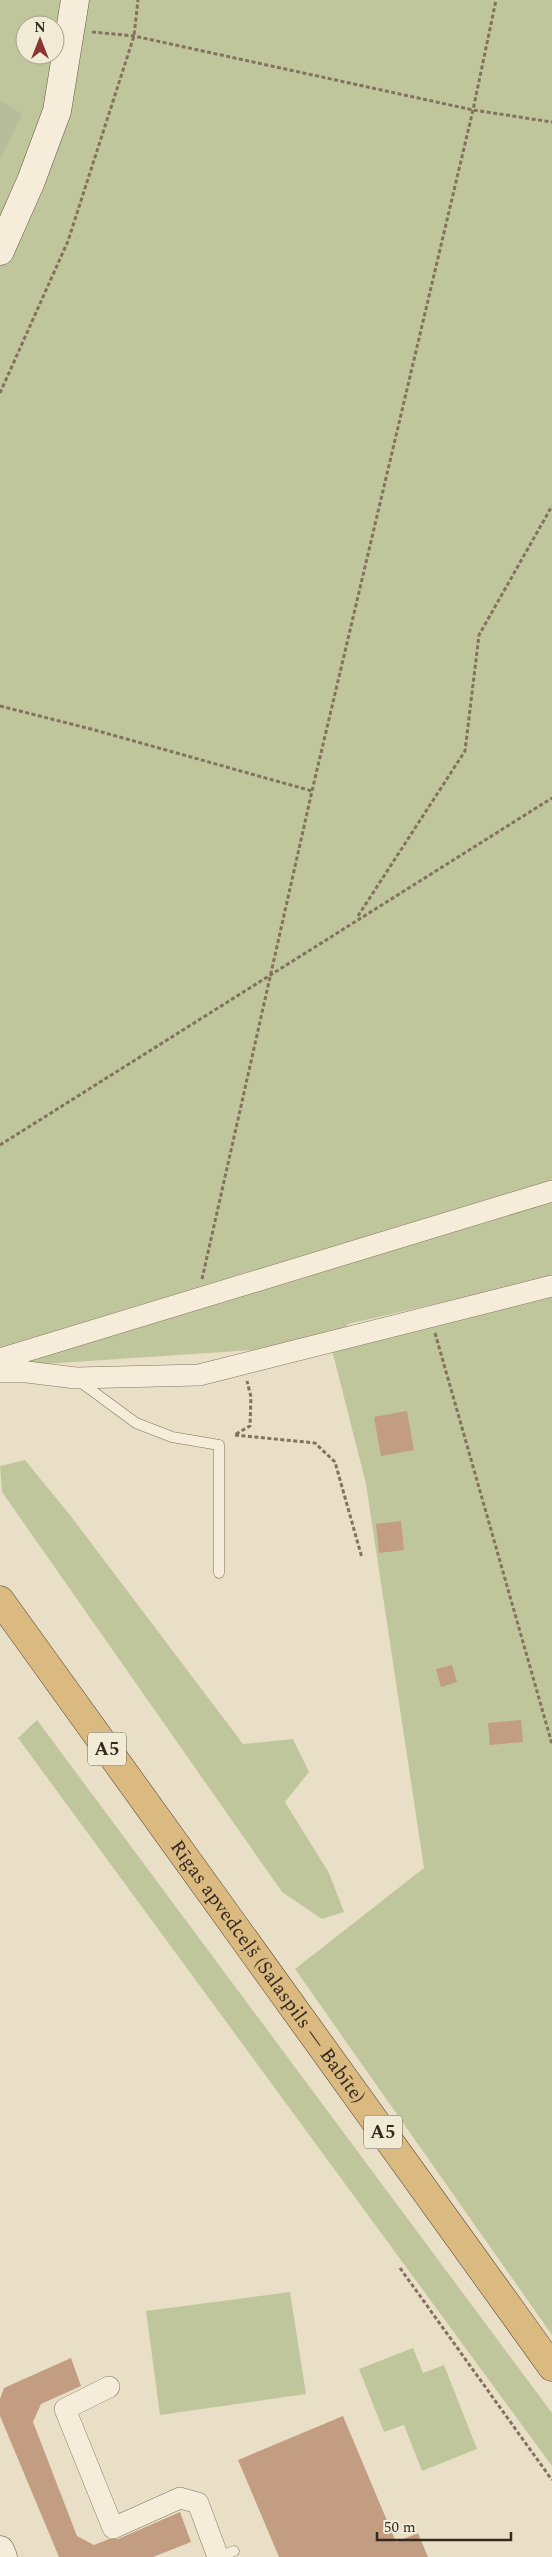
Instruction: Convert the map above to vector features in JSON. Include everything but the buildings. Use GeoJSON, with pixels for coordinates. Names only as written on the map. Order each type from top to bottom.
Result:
{"type":"FeatureCollection","features":[{"type":"Feature","properties":{"kind":"highway","name":"Rīgas apvedceļš (Salaspils — Babīte)"},"geometry":{"type":"LineString","coordinates":[[0,1600],[552,2367]]}},
{"type":"Feature","properties":{"kind":"main road"},"geometry":{"type":"LineString","coordinates":[[0,250],[34,174],[57,111],[75,0]]}},
{"type":"Feature","properties":{"kind":"main road"},"geometry":{"type":"LineString","coordinates":[[0,2550],[3,2557]]}},
{"type":"Feature","properties":{"kind":"street"},"geometry":{"type":"LineString","coordinates":[[0,1359],[198,1297],[552,1191]]}},
{"type":"Feature","properties":{"kind":"street"},"geometry":{"type":"LineString","coordinates":[[0,1372],[27,1372],[76,1378],[199,1374],[552,1286]]}},
{"type":"Feature","properties":{"kind":"street"},"geometry":{"type":"LineString","coordinates":[[109,2387],[64,2409],[113,2528],[180,2498],[198,2503],[224,2555]]}},
{"type":"Feature","properties":{"kind":"lane"},"geometry":{"type":"LineString","coordinates":[[76,1378],[136,1423],[172,1437],[219,1445],[219,1573]]}},
{"type":"Feature","properties":{"kind":"path"},"geometry":{"type":"LineString","coordinates":[[0,394],[68,242],[134,36],[138,0]]}},
{"type":"Feature","properties":{"kind":"path"},"geometry":{"type":"LineString","coordinates":[[198,1297],[312,791],[473,110],[496,0]]}},
{"type":"Feature","properties":{"kind":"path"},"geometry":{"type":"LineString","coordinates":[[71,30],[134,36],[473,110],[552,122]]}},
{"type":"Feature","properties":{"kind":"path"},"geometry":{"type":"LineString","coordinates":[[357,919],[465,751],[479,635],[552,506]]}},
{"type":"Feature","properties":{"kind":"path"},"geometry":{"type":"LineString","coordinates":[[0,706],[91,729],[312,791]]}},
{"type":"Feature","properties":{"kind":"path"},"geometry":{"type":"LineString","coordinates":[[0,1145],[552,798]]}},
{"type":"Feature","properties":{"kind":"path"},"geometry":{"type":"LineString","coordinates":[[430,1317],[552,1744]]}},
{"type":"Feature","properties":{"kind":"path"},"geometry":{"type":"LineString","coordinates":[[219,1445],[250,1426],[251,1396],[242,1364]]}},
{"type":"Feature","properties":{"kind":"path"},"geometry":{"type":"LineString","coordinates":[[235,1435],[316,1443],[335,1462],[362,1558]]}},
{"type":"Feature","properties":{"kind":"path"},"geometry":{"type":"LineString","coordinates":[[400,2268],[552,2480]]}},
{"type":"Feature","properties":{"kind":"green space"},"geometry":{"type":"Polygon","coordinates":[[[0,0],[552,0],[552,1277],[348,1324],[328,1345],[0,1367],[0,0]]]}},
{"type":"Feature","properties":{"kind":"green space"},"geometry":{"type":"Polygon","coordinates":[[[0,100],[22,114],[0,160],[0,100]]]}},
{"type":"Feature","properties":{"kind":"green space"},"geometry":{"type":"Polygon","coordinates":[[[552,1287],[552,2335],[295,1969],[424,1868],[366,1484],[332,1350],[552,1287]]]}},
{"type":"Feature","properties":{"kind":"green space"},"geometry":{"type":"Polygon","coordinates":[[[25,1460],[70,1515],[243,1744],[293,1739],[309,1772],[285,1802],[329,1873],[344,1912],[322,1919],[282,1892],[2,1492],[0,1466],[25,1460]]]}},
{"type":"Feature","properties":{"kind":"green space"},"geometry":{"type":"Polygon","coordinates":[[[37,1720],[552,2413],[552,2466],[18,1738],[37,1720]]]}},
{"type":"Feature","properties":{"kind":"green space"},"geometry":{"type":"Polygon","coordinates":[[[290,2292],[306,2394],[160,2415],[146,2311],[290,2292]]]}},
{"type":"Feature","properties":{"kind":"green space"},"geometry":{"type":"Polygon","coordinates":[[[413,2348],[423,2373],[444,2365],[477,2449],[422,2471],[404,2425],[384,2432],[359,2369],[413,2348]]]}}]}
